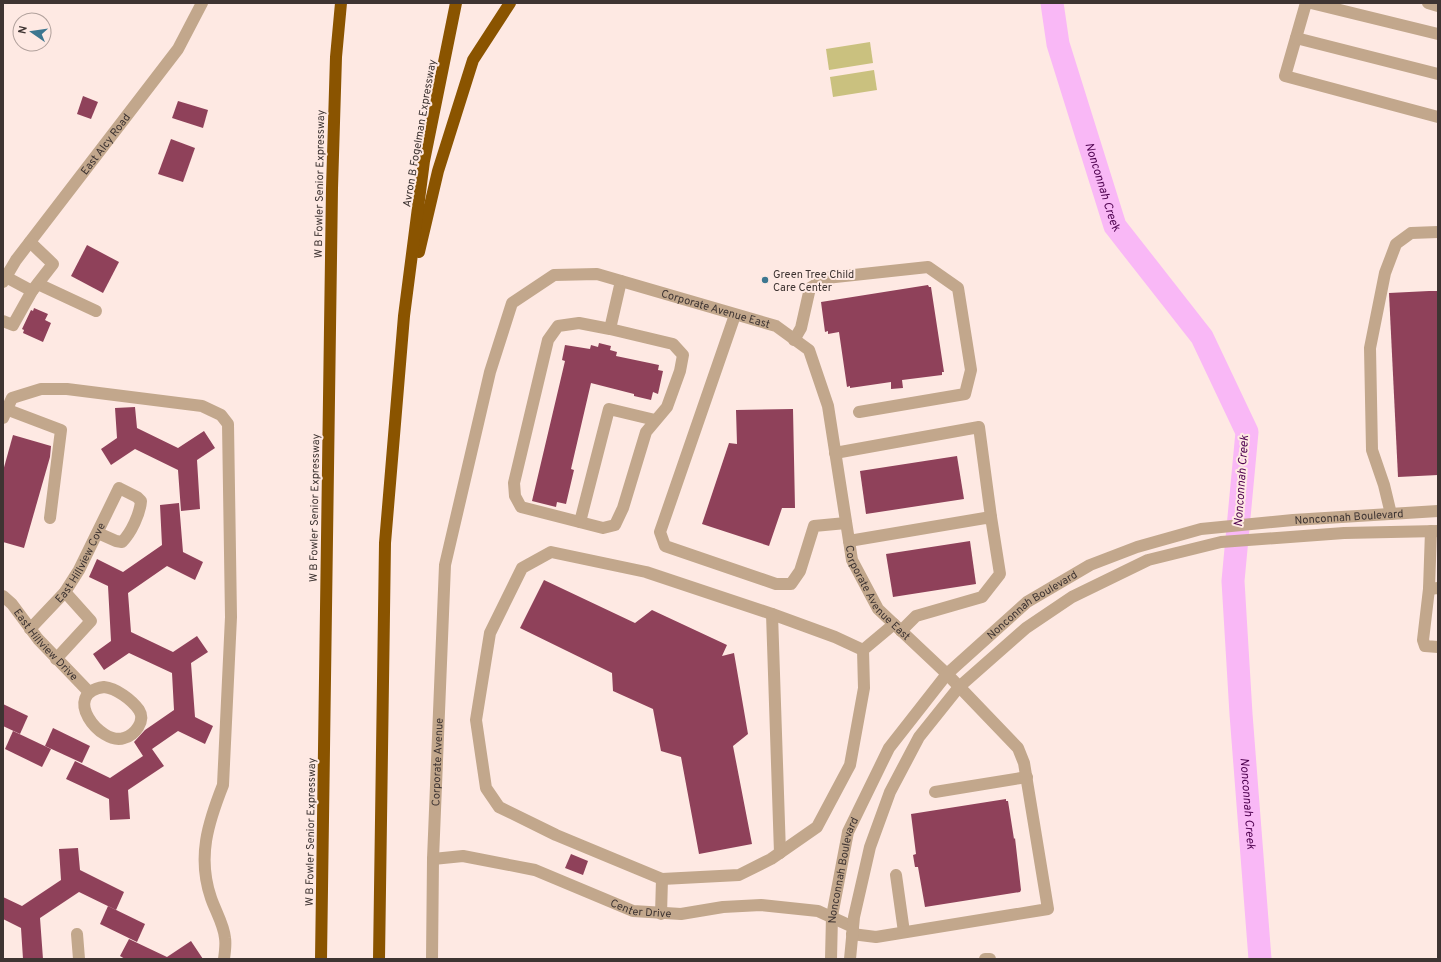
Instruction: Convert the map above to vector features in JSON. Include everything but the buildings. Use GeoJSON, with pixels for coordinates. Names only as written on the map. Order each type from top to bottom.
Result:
{"type":"FeatureCollection","features":[{"type":"Feature","properties":{"kind":"highway"},"geometry":{"type":"LineString","coordinates":[[333,3],[336,57]]}},
{"type":"Feature","properties":{"kind":"highway"},"geometry":{"type":"LineString","coordinates":[[336,57],[340,3]]}},
{"type":"Feature","properties":{"kind":"highway","name":"Avron B Fogelman Expressway"},"geometry":{"type":"LineString","coordinates":[[404,316],[424,161],[456,3]]}},
{"type":"Feature","properties":{"kind":"highway"},"geometry":{"type":"LineString","coordinates":[[379,959],[385,543],[404,316],[438,171],[473,60],[510,3]]}},
{"type":"Feature","properties":{"kind":"highway","name":"W B Fowler Senior Expressway"},"geometry":{"type":"LineString","coordinates":[[321,959],[331,195],[336,57]]}},
{"type":"Feature","properties":{"kind":"street","name":"East Alcy Road"},"geometry":{"type":"LineString","coordinates":[[5,280],[16,260],[178,49],[202,3]]}},
{"type":"Feature","properties":{"kind":"street"},"geometry":{"type":"LineString","coordinates":[[1306,3],[1285,76],[1438,117]]}},
{"type":"Feature","properties":{"kind":"street"},"geometry":{"type":"LineString","coordinates":[[1311,3],[1438,34]]}},
{"type":"Feature","properties":{"kind":"street"},"geometry":{"type":"LineString","coordinates":[[1428,3],[1438,6]]}},
{"type":"Feature","properties":{"kind":"street"},"geometry":{"type":"LineString","coordinates":[[1296,38],[1438,74]]}},
{"type":"Feature","properties":{"kind":"street"},"geometry":{"type":"LineString","coordinates":[[1391,514],[1384,485],[1372,450],[1370,410],[1370,348],[1385,273],[1396,244],[1411,233],[1438,232]]}},
{"type":"Feature","properties":{"kind":"street"},"geometry":{"type":"LineString","coordinates":[[3,321],[13,325],[35,288],[53,264],[30,242]]}},
{"type":"Feature","properties":{"kind":"street"},"geometry":{"type":"LineString","coordinates":[[794,340],[801,328],[810,288],[826,278],[928,267],[958,288],[971,370],[965,394],[859,412]]}},
{"type":"Feature","properties":{"kind":"street","name":"Corporate Avenue East"},"geometry":{"type":"LineString","coordinates":[[445,565],[490,372],[512,303],[554,275],[597,274],[776,326],[809,350],[828,406],[852,560],[878,609],[947,674],[1018,748],[1024,763],[1027,777],[1048,908],[904,932]]}},
{"type":"Feature","properties":{"kind":"street"},"geometry":{"type":"LineString","coordinates":[[5,280],[35,288],[96,310]]}},
{"type":"Feature","properties":{"kind":"street"},"geometry":{"type":"LineString","coordinates":[[610,329],[621,281]]}},
{"type":"Feature","properties":{"kind":"street"},"geometry":{"type":"LineString","coordinates":[[735,315],[660,532],[665,546],[776,584],[791,584],[800,571],[814,526],[846,523]]}},
{"type":"Feature","properties":{"kind":"street"},"geometry":{"type":"LineString","coordinates":[[579,323],[673,344],[683,354],[680,371],[667,407],[655,420],[646,432],[623,508],[614,525],[603,528],[522,507],[515,496],[514,483],[548,340],[558,326],[579,323]]}},
{"type":"Feature","properties":{"kind":"street"},"geometry":{"type":"LineString","coordinates":[[50,518],[61,430],[4,411],[12,398],[30,391],[41,389],[67,389],[202,406],[221,415],[228,424],[231,617],[223,785],[214,808],[206,837],[204,865],[210,896],[226,937],[224,959]]}},
{"type":"Feature","properties":{"kind":"street"},"geometry":{"type":"LineString","coordinates":[[580,522],[609,409],[655,420]]}},
{"type":"Feature","properties":{"kind":"street"},"geometry":{"type":"LineString","coordinates":[[835,453],[979,427],[1000,574],[982,597],[916,616],[863,650]]}},
{"type":"Feature","properties":{"kind":"street","name":"East Hillview Cove"},"geometry":{"type":"LineString","coordinates":[[30,629],[66,592],[98,533],[119,488],[137,497],[141,501],[140,508],[122,542],[98,533]]}},
{"type":"Feature","properties":{"kind":"street","name":"Nonconnah Boulevard"},"geometry":{"type":"LineString","coordinates":[[831,959],[832,916],[848,832],[889,748],[947,674],[1027,602],[1090,565],[1144,545],[1201,529],[1343,517],[1438,511]]}},
{"type":"Feature","properties":{"kind":"street"},"geometry":{"type":"LineString","coordinates":[[849,541],[991,516]]}},
{"type":"Feature","properties":{"kind":"street"},"geometry":{"type":"LineString","coordinates":[[1434,531],[1433,589],[1423,640],[1425,646],[1438,648]]}},
{"type":"Feature","properties":{"kind":"street","name":"Nonconnah Boulevard"},"geometry":{"type":"LineString","coordinates":[[850,959],[853,931],[870,847],[890,792],[919,737],[959,687],[1026,628],[1072,597],[1148,560],[1221,542],[1344,533],[1434,531]]}},
{"type":"Feature","properties":{"kind":"street"},"geometry":{"type":"LineString","coordinates":[[550,552],[646,572],[835,636],[863,650],[864,688],[850,765],[817,827],[771,859],[739,875],[662,879],[556,835],[499,807],[486,788],[476,720],[490,633],[522,568],[550,552]]}},
{"type":"Feature","properties":{"kind":"street","name":"Corporate Avenue"},"geometry":{"type":"LineString","coordinates":[[432,959],[433,859],[445,565]]}},
{"type":"Feature","properties":{"kind":"street"},"geometry":{"type":"LineString","coordinates":[[56,659],[91,621],[66,592]]}},
{"type":"Feature","properties":{"kind":"street","name":"East Hillview Drive"},"geometry":{"type":"LineString","coordinates":[[3,596],[12,604],[30,629],[56,659],[90,692]]}},
{"type":"Feature","properties":{"kind":"street"},"geometry":{"type":"LineString","coordinates":[[772,614],[780,853]]}},
{"type":"Feature","properties":{"kind":"street"},"geometry":{"type":"LineString","coordinates":[[104,687],[118,690],[139,710],[141,715],[140,726],[128,737],[122,739],[116,739],[104,734],[86,715],[84,702],[90,692],[95,688],[104,687]]}},
{"type":"Feature","properties":{"kind":"street"},"geometry":{"type":"LineString","coordinates":[[936,792],[1027,777]]}},
{"type":"Feature","properties":{"kind":"street","name":"Center Drive"},"geometry":{"type":"LineString","coordinates":[[433,859],[463,856],[535,870],[633,911],[661,914],[681,914],[723,907],[761,905],[818,911],[832,916],[853,931]]}},
{"type":"Feature","properties":{"kind":"street"},"geometry":{"type":"LineString","coordinates":[[853,931],[876,937],[904,932],[896,875]]}},
{"type":"Feature","properties":{"kind":"street"},"geometry":{"type":"LineString","coordinates":[[661,914],[662,879]]}},
{"type":"Feature","properties":{"kind":"street"},"geometry":{"type":"LineString","coordinates":[[77,934],[79,959]]}},
{"type":"Feature","properties":{"kind":"street"},"geometry":{"type":"LineString","coordinates":[[985,959],[990,959]]}},
{"type":"Feature","properties":{"kind":"shaded area"},"geometry":{"type":"Polygon","coordinates":[[[870,42],[873,63],[829,70],[826,49],[870,42]]]}},
{"type":"Feature","properties":{"kind":"shaded area"},"geometry":{"type":"Polygon","coordinates":[[[874,70],[877,90],[833,97],[830,77],[874,70]]]}},
{"type":"Feature","properties":{"kind":"waterway","name":"Nonconnah Creek"},"geometry":{"type":"LineString","coordinates":[[1052,3],[1058,44],[1115,226],[1202,337],[1247,432],[1233,581],[1241,714],[1260,959]]}},
{"type":"Feature","properties":{"kind":"place","name":"Green Tree Child Care Center"},"geometry":{"type":"Point","coordinates":[765,280]}}]}
